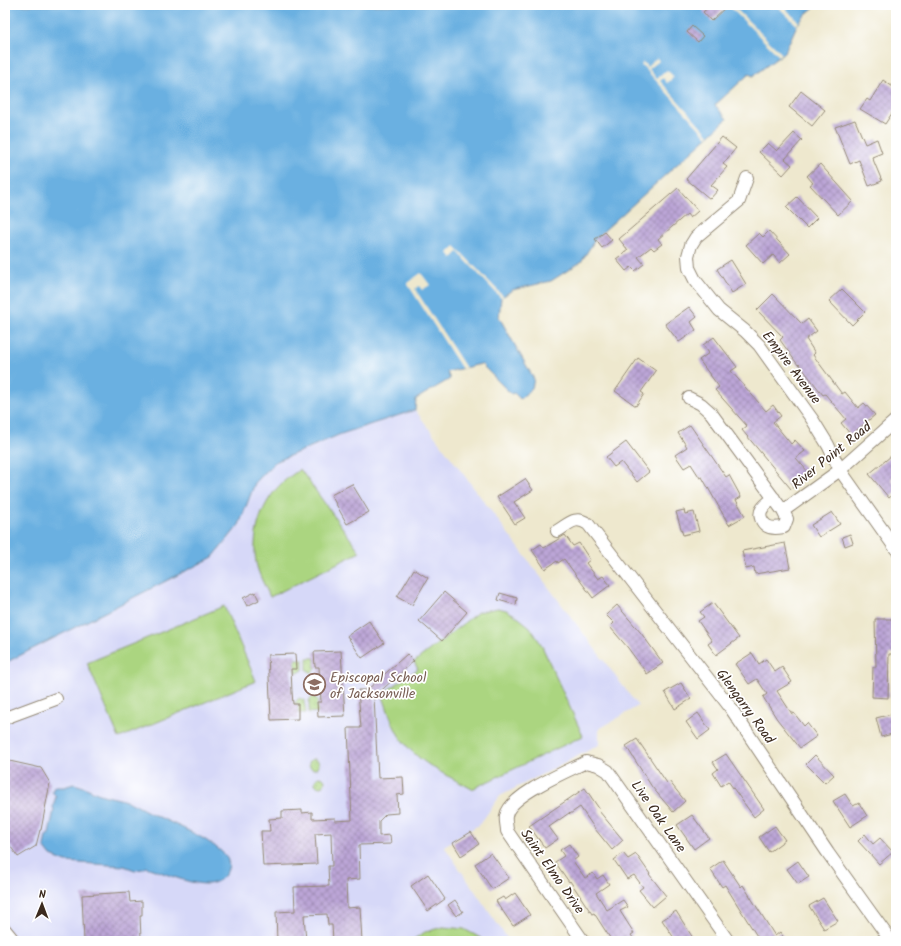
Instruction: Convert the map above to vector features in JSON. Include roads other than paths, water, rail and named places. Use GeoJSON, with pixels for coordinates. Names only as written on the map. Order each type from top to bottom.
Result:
{"type":"FeatureCollection","features":[{"type":"Feature","properties":{"kind":"street","name":"Empire Avenue"},"geometry":{"type":"LineString","coordinates":[[747,178],[739,201],[696,237],[691,245],[688,256],[689,268],[695,280],[719,310],[745,331],[759,345],[812,419],[828,445],[840,470],[896,549]]}},
{"type":"Feature","properties":{"kind":"street"},"geometry":{"type":"LineString","coordinates":[[688,398],[701,404],[711,413],[774,498],[783,511],[787,519],[784,527],[776,528],[767,526],[762,521],[760,516],[761,510],[774,498]]}},
{"type":"Feature","properties":{"kind":"street","name":"River Point Road"},"geometry":{"type":"LineString","coordinates":[[783,511],[840,470],[896,420]]}},
{"type":"Feature","properties":{"kind":"street","name":"Glengarry Road"},"geometry":{"type":"LineString","coordinates":[[557,531],[576,520],[582,520],[588,524],[730,707],[828,852],[891,941]]}},
{"type":"Feature","properties":{"kind":"street"},"geometry":{"type":"LineString","coordinates":[[5,718],[56,699]]}},
{"type":"Feature","properties":{"kind":"street","name":"Live Oak Lane"},"geometry":{"type":"LineString","coordinates":[[541,785],[586,762],[598,765],[608,771],[728,941]]}},
{"type":"Feature","properties":{"kind":"street","name":"Saint Elmo Drive"},"geometry":{"type":"LineString","coordinates":[[541,785],[514,802],[506,815],[507,831],[583,941]]}},
{"type":"Feature","properties":{"kind":"street"},"geometry":{"type":"LineString","coordinates":[[5,930],[14,941]]}},
{"type":"Feature","properties":{"kind":"water"},"geometry":{"type":"Polygon","coordinates":[[[5,5],[817,5],[807,13],[797,25],[785,52],[753,76],[749,74],[715,105],[727,119],[596,238],[581,262],[551,281],[512,290],[501,298],[499,317],[534,379],[532,388],[520,399],[514,393],[511,394],[481,364],[447,372],[450,379],[416,399],[415,410],[341,434],[275,462],[255,483],[239,525],[213,557],[5,663],[5,5]]]}},
{"type":"Feature","properties":{"kind":"water"},"geometry":{"type":"Polygon","coordinates":[[[74,784],[129,802],[200,837],[215,846],[227,857],[228,869],[226,874],[217,881],[205,884],[183,880],[146,867],[135,870],[124,866],[66,862],[51,856],[44,847],[46,836],[49,834],[54,810],[53,807],[56,796],[52,792],[54,787],[64,787],[74,784]]]}},
{"type":"Feature","properties":{"kind":"place","name":"Episcopal School of Jacksonville"},"geometry":{"type":"Point","coordinates":[314,685]}}]}
